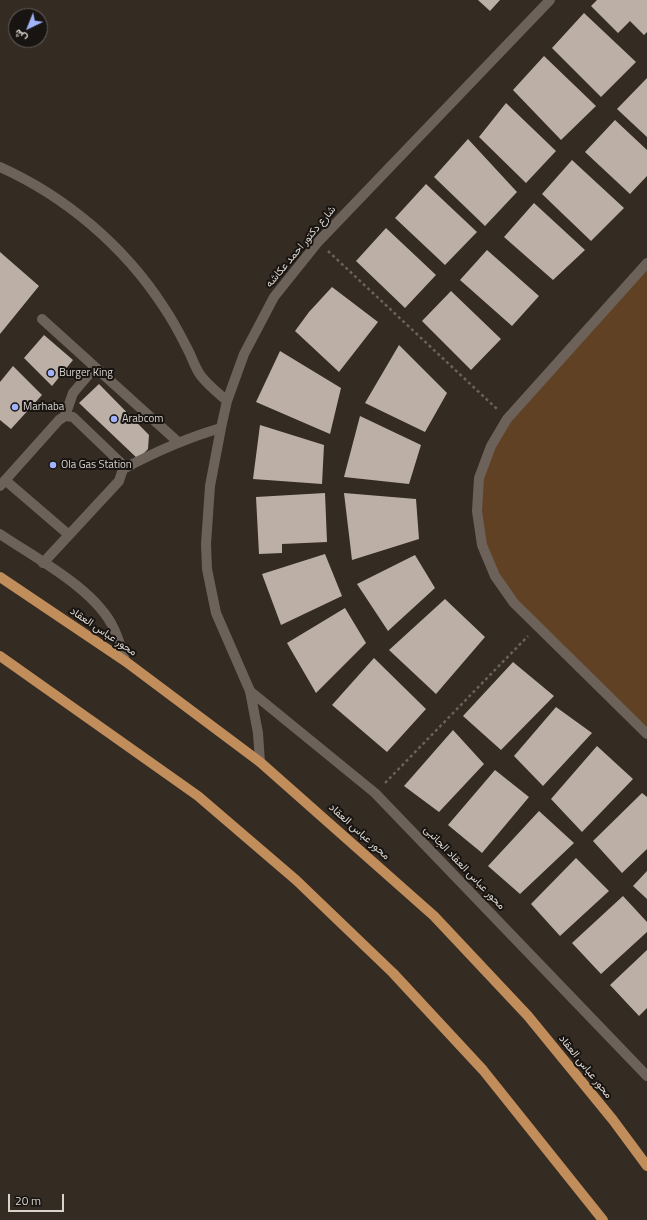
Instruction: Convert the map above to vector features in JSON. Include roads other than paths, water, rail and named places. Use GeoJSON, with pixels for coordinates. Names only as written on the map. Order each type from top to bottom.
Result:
{"type":"FeatureCollection","features":[{"type":"Feature","properties":{"kind":"main road","name":"محور عباس العقاد"},"geometry":{"type":"LineString","coordinates":[[0,577],[125,661],[260,762],[434,916],[528,1016],[613,1120],[647,1166]]}},
{"type":"Feature","properties":{"kind":"main road"},"geometry":{"type":"LineString","coordinates":[[0,656],[198,796],[296,880],[393,973],[483,1070],[603,1220]]}},
{"type":"Feature","properties":{"kind":"street","name":"شارع دكتور احمد عكاشه"},"geometry":{"type":"LineString","coordinates":[[260,762],[258,733],[250,691],[216,613],[207,569],[206,544],[210,486],[221,428],[227,401],[244,354],[274,297],[318,242],[550,0]]}},
{"type":"Feature","properties":{"kind":"street"},"geometry":{"type":"LineString","coordinates":[[0,167],[20,176],[54,196],[85,219],[114,246],[140,274],[163,306],[187,347],[200,374],[210,386],[227,401]]}},
{"type":"Feature","properties":{"kind":"street"},"geometry":{"type":"LineString","coordinates":[[647,263],[507,418],[491,446],[479,478],[476,511],[482,545],[495,576],[514,603],[647,734]]}},
{"type":"Feature","properties":{"kind":"street"},"geometry":{"type":"LineString","coordinates":[[42,319],[178,442]]}},
{"type":"Feature","properties":{"kind":"street"},"geometry":{"type":"LineString","coordinates":[[69,535],[3,483],[59,420],[65,416],[73,393],[95,367]]}},
{"type":"Feature","properties":{"kind":"street"},"geometry":{"type":"LineString","coordinates":[[43,563],[119,481],[123,469],[118,458],[73,417],[65,416]]}},
{"type":"Feature","properties":{"kind":"street"},"geometry":{"type":"LineString","coordinates":[[123,469],[178,442],[221,428]]}},
{"type":"Feature","properties":{"kind":"street"},"geometry":{"type":"LineString","coordinates":[[0,534],[77,585],[104,612],[114,628],[125,661]]}},
{"type":"Feature","properties":{"kind":"street","name":"محور عباس العقاد الجانبى"},"geometry":{"type":"LineString","coordinates":[[250,691],[375,793],[647,1076]]}},
{"type":"Feature","properties":{"kind":"place","name":"Burger King"},"geometry":{"type":"Point","coordinates":[51,373]}},
{"type":"Feature","properties":{"kind":"place","name":"Marhaba"},"geometry":{"type":"Point","coordinates":[15,407]}},
{"type":"Feature","properties":{"kind":"place","name":"Arabcom"},"geometry":{"type":"Point","coordinates":[114,419]}},
{"type":"Feature","properties":{"kind":"place","name":"Ola Gas Station"},"geometry":{"type":"Point","coordinates":[53,465]}}]}
